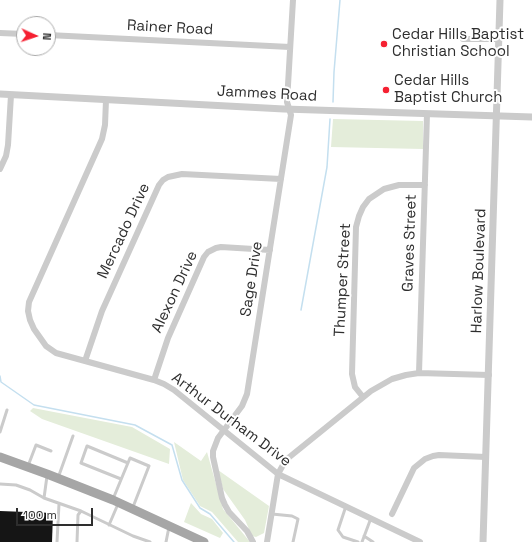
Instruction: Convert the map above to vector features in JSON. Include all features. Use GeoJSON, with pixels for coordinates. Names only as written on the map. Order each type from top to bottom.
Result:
{"type":"FeatureCollection","features":[{"type":"Feature","properties":{"kind":"main road"},"geometry":{"type":"LineString","coordinates":[[0,457],[116,501],[204,542]]}},
{"type":"Feature","properties":{"kind":"street","name":"Sage Drive"},"geometry":{"type":"LineString","coordinates":[[253,542],[242,524],[229,512],[222,498],[213,457],[214,445],[242,406],[247,394],[291,115],[287,102],[293,0]]}},
{"type":"Feature","properties":{"kind":"street","name":"Harlow Boulevard"},"geometry":{"type":"LineString","coordinates":[[483,542],[500,0]]}},
{"type":"Feature","properties":{"kind":"street"},"geometry":{"type":"LineString","coordinates":[[0,33],[16,34]]}},
{"type":"Feature","properties":{"kind":"street","name":"Rainer Road"},"geometry":{"type":"LineString","coordinates":[[56,35],[290,47]]}},
{"type":"Feature","properties":{"kind":"street"},"geometry":{"type":"LineString","coordinates":[[464,38],[498,39]]}},
{"type":"Feature","properties":{"kind":"street","name":"Jammes Road"},"geometry":{"type":"LineString","coordinates":[[0,94],[289,109],[532,117]]}},
{"type":"Feature","properties":{"kind":"street"},"geometry":{"type":"LineString","coordinates":[[0,169],[6,156],[8,145],[10,95]]}},
{"type":"Feature","properties":{"kind":"street","name":"Arthur Durham Drive"},"geometry":{"type":"LineString","coordinates":[[106,100],[105,125],[102,139],[29,302],[28,311],[30,320],[34,329],[46,346],[56,352],[154,380],[174,390],[278,474],[420,542]]}},
{"type":"Feature","properties":{"kind":"street","name":"Graves Street"},"geometry":{"type":"LineString","coordinates":[[419,373],[427,114]]}},
{"type":"Feature","properties":{"kind":"street","name":"Mercado Drive"},"geometry":{"type":"LineString","coordinates":[[86,361],[102,311],[163,180],[168,177],[182,174],[281,179]]}},
{"type":"Feature","properties":{"kind":"street","name":"Thumper Street"},"geometry":{"type":"LineString","coordinates":[[363,397],[355,387],[352,374],[356,227],[359,216],[369,199],[384,189],[399,185],[425,185]]}},
{"type":"Feature","properties":{"kind":"street","name":"Alexon Drive"},"geometry":{"type":"LineString","coordinates":[[154,380],[168,338],[204,257],[208,252],[221,247],[270,250]]}},
{"type":"Feature","properties":{"kind":"street"},"geometry":{"type":"LineString","coordinates":[[267,542],[278,474],[283,465],[287,459],[363,397],[380,385],[406,375],[419,373],[489,375]]}},
{"type":"Feature","properties":{"kind":"street"},"geometry":{"type":"LineString","coordinates":[[392,514],[414,468],[424,459],[433,456],[486,457]]}},
{"type":"Feature","properties":{"kind":"lane"},"geometry":{"type":"LineString","coordinates":[[0,432],[7,410]]}},
{"type":"Feature","properties":{"kind":"lane"},"geometry":{"type":"LineString","coordinates":[[58,478],[73,436]]}},
{"type":"Feature","properties":{"kind":"lane"},"geometry":{"type":"LineString","coordinates":[[28,467],[36,445],[51,451]]}},
{"type":"Feature","properties":{"kind":"lane"},"geometry":{"type":"LineString","coordinates":[[121,479],[81,463],[87,446],[128,463]]}},
{"type":"Feature","properties":{"kind":"lane"},"geometry":{"type":"LineString","coordinates":[[109,525],[121,479],[130,458],[149,466],[132,508]]}},
{"type":"Feature","properties":{"kind":"lane"},"geometry":{"type":"LineString","coordinates":[[44,498],[47,474]]}},
{"type":"Feature","properties":{"kind":"lane"},"geometry":{"type":"LineString","coordinates":[[0,484],[16,485],[30,490],[44,498],[81,511],[133,536],[150,542]]}},
{"type":"Feature","properties":{"kind":"lane"},"geometry":{"type":"LineString","coordinates":[[57,542],[59,504]]}},
{"type":"Feature","properties":{"kind":"lane"},"geometry":{"type":"LineString","coordinates":[[346,506],[338,530],[344,537],[358,542]]}},
{"type":"Feature","properties":{"kind":"lane"},"geometry":{"type":"LineString","coordinates":[[77,542],[78,515],[81,511]]}},
{"type":"Feature","properties":{"kind":"lane"},"geometry":{"type":"LineString","coordinates":[[272,514],[297,517],[298,521],[293,542]]}},
{"type":"Feature","properties":{"kind":"lane"},"geometry":{"type":"LineString","coordinates":[[362,542],[371,518]]}},
{"type":"Feature","properties":{"kind":"lane"},"geometry":{"type":"LineString","coordinates":[[166,542],[170,526]]}},
{"type":"Feature","properties":{"kind":"lane"},"geometry":{"type":"LineString","coordinates":[[133,536],[133,542]]}},
{"type":"Feature","properties":{"kind":"lane"},"geometry":{"type":"LineString","coordinates":[[364,536],[373,542]]}},
{"type":"Feature","properties":{"kind":"green space"},"geometry":{"type":"Polygon","coordinates":[[[333,119],[423,121],[423,149],[331,147],[333,119]]]}},
{"type":"Feature","properties":{"kind":"green space"},"geometry":{"type":"Polygon","coordinates":[[[33,408],[132,427],[170,449],[169,464],[42,419],[30,411],[33,408]]]}},
{"type":"Feature","properties":{"kind":"green space"},"geometry":{"type":"Polygon","coordinates":[[[174,442],[201,461],[207,452],[223,509],[250,542],[238,542],[212,512],[200,506],[183,480],[174,442]]]}},
{"type":"Feature","properties":{"kind":"green space"},"geometry":{"type":"Polygon","coordinates":[[[218,470],[269,506],[264,533],[256,537],[252,536],[245,520],[223,489],[218,470]]]}},
{"type":"Feature","properties":{"kind":"green space"},"geometry":{"type":"Polygon","coordinates":[[[191,503],[201,514],[212,519],[223,533],[220,538],[184,522],[191,503]]]}},
{"type":"Feature","properties":{"kind":"building"},"geometry":{"type":"Polygon","coordinates":[[[0,511],[53,513],[52,542],[0,542],[0,511]]]}},
{"type":"Feature","properties":{"kind":"waterway"},"geometry":{"type":"LineString","coordinates":[[333,102],[340,0]]}},
{"type":"Feature","properties":{"kind":"waterway"},"geometry":{"type":"LineString","coordinates":[[301,310],[327,167],[330,119]]}},
{"type":"Feature","properties":{"kind":"waterway"},"geometry":{"type":"LineString","coordinates":[[0,376],[1,382],[34,405],[135,425],[172,445],[182,480],[200,508],[210,514],[234,542]]}},
{"type":"Feature","properties":{"kind":"place","name":"Cedar Hills Baptist Christian School"},"geometry":{"type":"Point","coordinates":[384,44]}},
{"type":"Feature","properties":{"kind":"place","name":"Cedar Hills Baptist Church"},"geometry":{"type":"Point","coordinates":[386,90]}}]}
